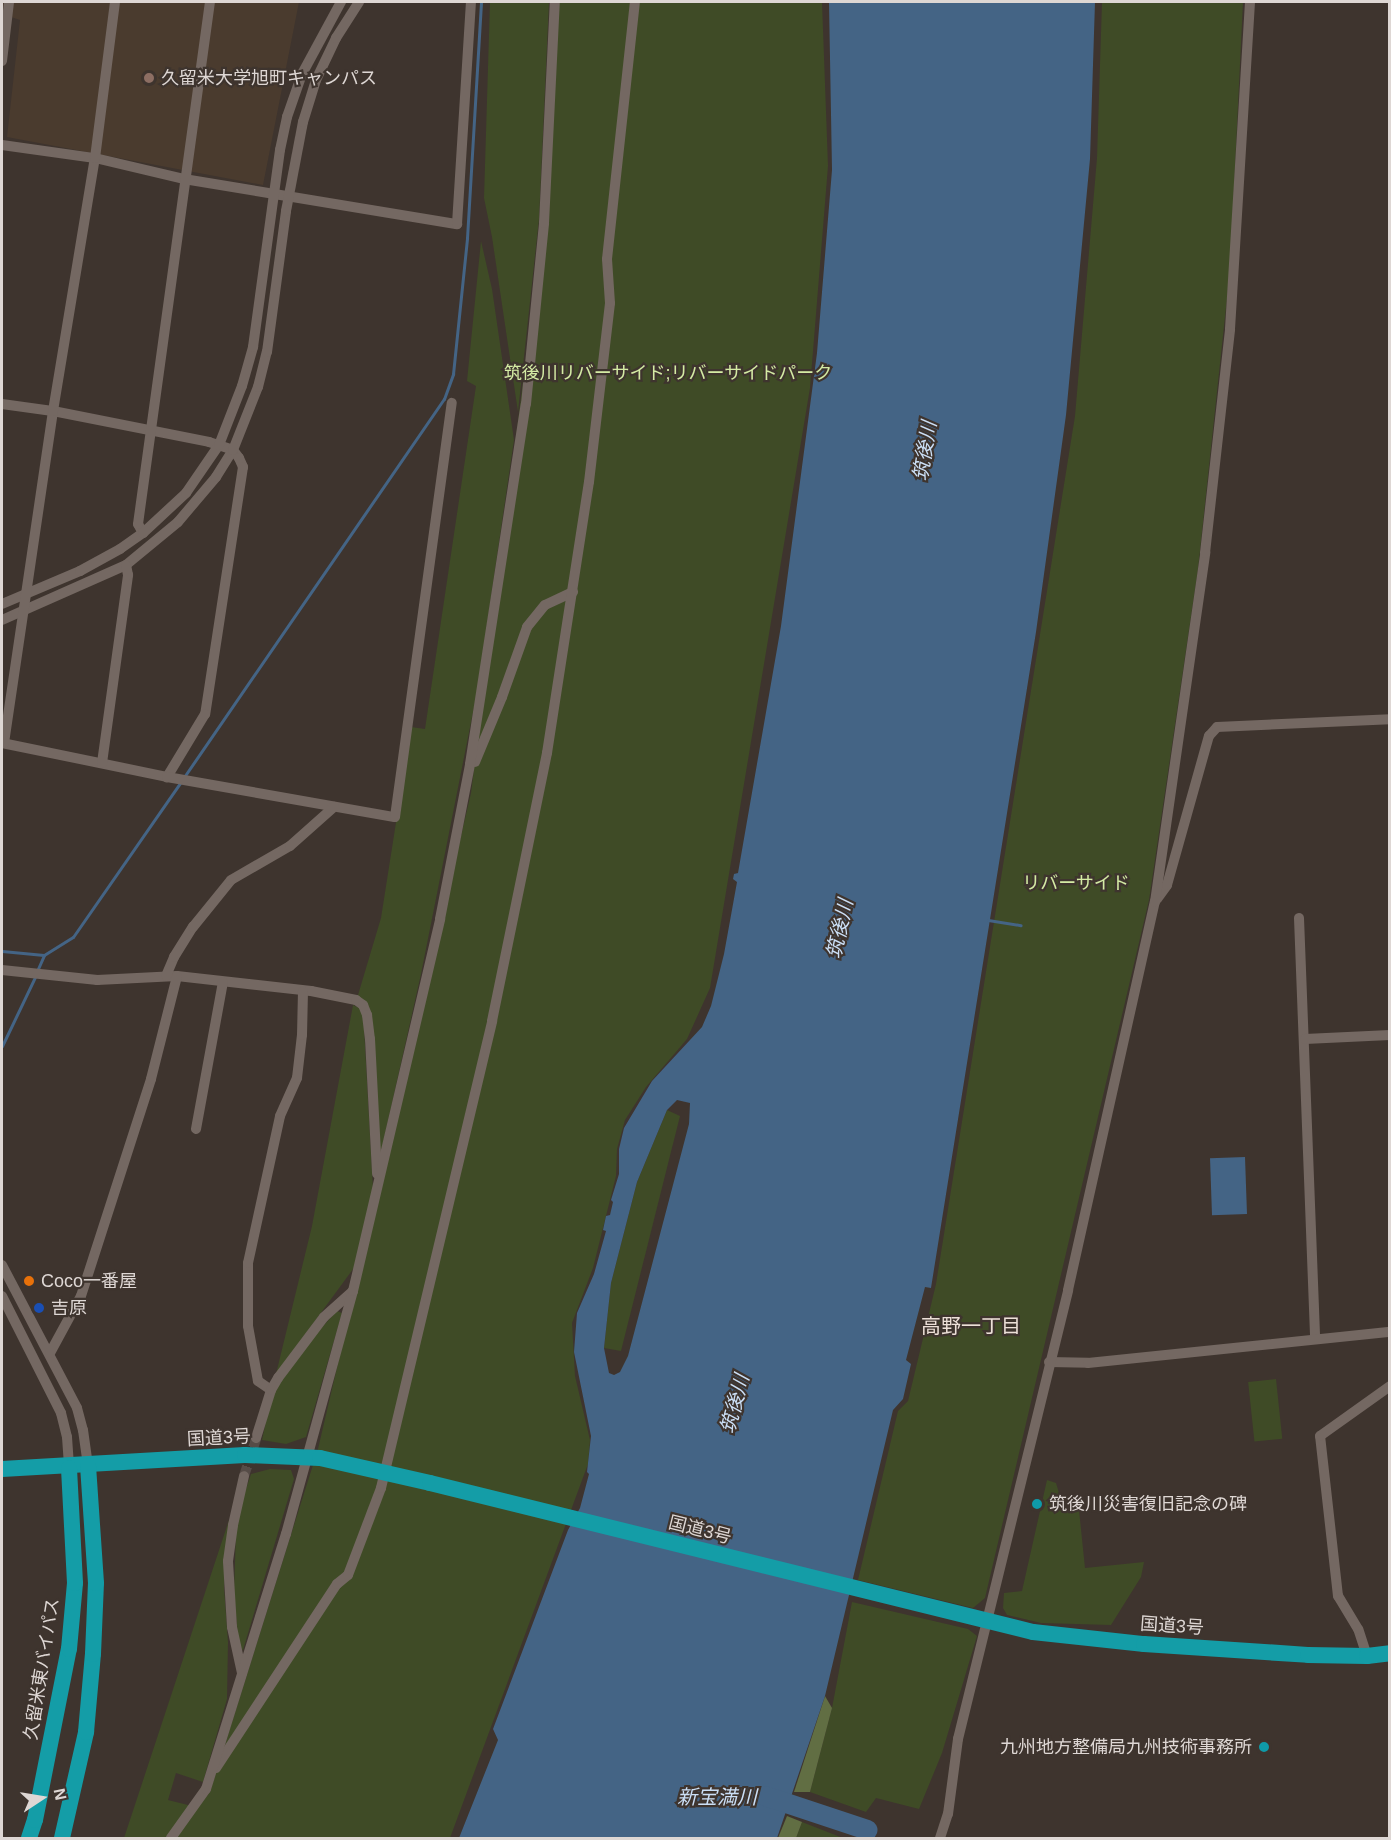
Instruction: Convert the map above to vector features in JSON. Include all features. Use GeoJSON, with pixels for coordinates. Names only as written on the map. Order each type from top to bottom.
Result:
{"type":"FeatureCollection","features":[{"type":"Feature","properties":{"kind":"highway","name":"国道3号"},"geometry":{"type":"LineString","coordinates":[[2,1470],[69,1468],[245,1455],[313,1458],[430,1483],[1033,1632],[1144,1644],[1367,1656],[1389,1653]]}},
{"type":"Feature","properties":{"kind":"highway"},"geometry":{"type":"LineString","coordinates":[[62,1839],[86,1732],[93,1654],[96,1583],[88,1466]]}},
{"type":"Feature","properties":{"kind":"highway","name":"久留米東バイパス"},"geometry":{"type":"LineString","coordinates":[[29,1839],[38,1809],[69,1648],[75,1583],[69,1468]]}},
{"type":"Feature","properties":{"kind":"street"},"geometry":{"type":"LineString","coordinates":[[2,61],[9,2]]}},
{"type":"Feature","properties":{"kind":"street"},"geometry":{"type":"LineString","coordinates":[[116,2],[95,158],[53,411],[28,593],[3,743],[177,779],[395,817],[452,403]]}},
{"type":"Feature","properties":{"kind":"street"},"geometry":{"type":"LineString","coordinates":[[143,533],[138,524],[210,2]]}},
{"type":"Feature","properties":{"kind":"street"},"geometry":{"type":"LineString","coordinates":[[2,604],[80,571],[120,549],[143,533],[186,493],[219,445],[242,386],[253,347],[287,117],[302,74],[341,2]]}},
{"type":"Feature","properties":{"kind":"street"},"geometry":{"type":"LineString","coordinates":[[2,620],[126,565],[178,522],[216,477],[233,450],[258,387],[267,351],[288,197],[303,122],[316,80],[336,38],[359,2]]}},
{"type":"Feature","properties":{"kind":"street"},"geometry":{"type":"LineString","coordinates":[[2,145],[95,158],[184,179],[457,224],[471,2]]}},
{"type":"Feature","properties":{"kind":"street"},"geometry":{"type":"LineString","coordinates":[[209,1780],[286,1534],[313,1458],[440,919],[467,781],[526,404],[544,223],[555,2]]}},
{"type":"Feature","properties":{"kind":"street"},"geometry":{"type":"LineString","coordinates":[[171,1839],[188,1818],[209,1780],[337,1584],[348,1575],[381,1488],[494,1010],[534,825],[590,482],[609,303],[607,259],[634,2]]}},
{"type":"Feature","properties":{"kind":"street"},"geometry":{"type":"LineString","coordinates":[[940,1839],[948,1814],[958,1739],[989,1622],[1049,1362],[1071,1279],[1155,902],[1205,553],[1230,329],[1250,2]]}},
{"type":"Feature","properties":{"kind":"street"},"geometry":{"type":"LineString","coordinates":[[2,404],[53,411],[219,445],[233,450],[243,467],[205,714],[177,779]]}},
{"type":"Feature","properties":{"kind":"street"},"geometry":{"type":"LineString","coordinates":[[102,763],[128,575],[126,565]]}},
{"type":"Feature","properties":{"kind":"street"},"geometry":{"type":"LineString","coordinates":[[467,781],[502,697],[527,627],[545,605],[573,592]]}},
{"type":"Feature","properties":{"kind":"street"},"geometry":{"type":"LineString","coordinates":[[1155,902],[1167,885],[1209,736],[1217,727],[1389,719]]}},
{"type":"Feature","properties":{"kind":"street"},"geometry":{"type":"LineString","coordinates":[[50,1353],[81,1296],[151,1078],[174,957],[192,927],[231,880],[290,846],[334,807]]}},
{"type":"Feature","properties":{"kind":"street"},"geometry":{"type":"LineString","coordinates":[[1299,918],[1315,1340]]}},
{"type":"Feature","properties":{"kind":"street"},"geometry":{"type":"LineString","coordinates":[[2,970],[97,980],[171,976],[303,990],[356,1000],[363,1005],[367,1014],[378,1186]]}},
{"type":"Feature","properties":{"kind":"street"},"geometry":{"type":"LineString","coordinates":[[196,1129],[223,982]]}},
{"type":"Feature","properties":{"kind":"street"},"geometry":{"type":"LineString","coordinates":[[271,1390],[258,1381],[249,1326],[248,1263],[280,1116],[297,1078],[302,1035],[303,990]]}},
{"type":"Feature","properties":{"kind":"street"},"geometry":{"type":"LineString","coordinates":[[1305,1039],[1389,1035]]}},
{"type":"Feature","properties":{"kind":"street"},"geometry":{"type":"LineString","coordinates":[[2,1265],[77,1408],[88,1466]]}},
{"type":"Feature","properties":{"kind":"street"},"geometry":{"type":"LineString","coordinates":[[256,1438],[271,1390],[324,1317],[353,1291]]}},
{"type":"Feature","properties":{"kind":"street"},"geometry":{"type":"LineString","coordinates":[[2,1296],[62,1413],[67,1437],[69,1468]]}},
{"type":"Feature","properties":{"kind":"street"},"geometry":{"type":"LineString","coordinates":[[1049,1362],[1088,1363],[1389,1332]]}},
{"type":"Feature","properties":{"kind":"street"},"geometry":{"type":"LineString","coordinates":[[1367,1656],[1358,1629],[1338,1596],[1320,1436],[1389,1386]]}},
{"type":"Feature","properties":{"kind":"street"},"geometry":{"type":"LineString","coordinates":[[242,1673],[232,1627],[228,1561],[244,1476]]}},
{"type":"Feature","properties":{"kind":"shaded area","name":"久留米大学旭町キャンパス"},"geometry":{"type":"Polygon","coordinates":[[[2,2],[299,2],[263,185],[7,137],[20,20],[2,14],[2,2]]]}},
{"type":"Feature","properties":{"kind":"green space"},"geometry":{"type":"Polygon","coordinates":[[[490,2],[549,2],[539,219],[518,412],[484,198],[490,2]]]}},
{"type":"Feature","properties":{"kind":"green space","name":"筑後川リバーサイド;リバーサイドパーク"},"geometry":{"type":"Polygon","coordinates":[[[556,2],[822,2],[828,166],[810,388],[710,988],[687,1039],[646,1087],[625,1120],[617,1149],[616,1176],[593,1268],[572,1323],[575,1376],[590,1440],[588,1464],[450,1838],[174,1838],[210,1792],[318,1449],[471,793],[545,207],[556,2]]]}},
{"type":"Feature","properties":{"kind":"green space","name":"リバーサイド"},"geometry":{"type":"Polygon","coordinates":[[[1102,2],[1243,2],[1230,270],[1198,569],[1149,900],[985,1598],[973,1608],[858,1580],[898,1411],[908,1401],[936,1284],[1075,416],[1097,158],[1102,2]]]}},
{"type":"Feature","properties":{"kind":"green space"},"geometry":{"type":"Polygon","coordinates":[[[481,241],[492,289],[514,440],[477,692],[421,974],[379,1161],[374,1047],[358,995],[381,918],[411,727],[425,729],[476,386],[467,381],[481,241]]]}},
{"type":"Feature","properties":{"kind":"green space"},"geometry":{"type":"Polygon","coordinates":[[[353,1005],[363,1010],[373,1189],[356,1265],[276,1374],[312,1226],[353,1005]]]}},
{"type":"Feature","properties":{"kind":"green space"},"geometry":{"type":"Polygon","coordinates":[[[667,1110],[680,1116],[621,1351],[604,1348],[611,1283],[637,1182],[667,1110]]]}},
{"type":"Feature","properties":{"kind":"green space"},"geometry":{"type":"Polygon","coordinates":[[[337,1311],[342,1313],[306,1437],[286,1444],[262,1440],[269,1407],[278,1386],[312,1338],[337,1311]]]}},
{"type":"Feature","properties":{"kind":"green space"},"geometry":{"type":"Polygon","coordinates":[[[1276,1379],[1282,1439],[1254,1442],[1248,1382],[1276,1379]]]}},
{"type":"Feature","properties":{"kind":"green space"},"geometry":{"type":"Polygon","coordinates":[[[270,1469],[291,1470],[294,1479],[243,1650],[239,1649],[234,1592],[236,1532],[241,1504],[251,1474],[270,1469]]]}},
{"type":"Feature","properties":{"kind":"green space"},"geometry":{"type":"Polygon","coordinates":[[[1047,1480],[1056,1483],[1063,1506],[1079,1510],[1085,1568],[1144,1562],[1141,1577],[1111,1625],[1041,1623],[1007,1615],[1003,1608],[1004,1593],[1022,1591],[1047,1480]]]}},
{"type":"Feature","properties":{"kind":"green space"},"geometry":{"type":"Polygon","coordinates":[[[229,1520],[224,1588],[228,1642],[227,1699],[203,1782],[176,1773],[168,1800],[192,1806],[167,1838],[124,1838],[229,1520]]]}},
{"type":"Feature","properties":{"kind":"green space"},"geometry":{"type":"Polygon","coordinates":[[[852,1602],[968,1629],[977,1636],[942,1753],[919,1809],[876,1798],[866,1812],[810,1792],[832,1708],[852,1602]]]}},
{"type":"Feature","properties":{"kind":"green space"},"geometry":{"type":"Polygon","coordinates":[[[825,1696],[832,1708],[810,1792],[794,1792],[825,1696]]]}},
{"type":"Feature","properties":{"kind":"green space"},"geometry":{"type":"Polygon","coordinates":[[[787,1816],[802,1822],[796,1838],[778,1838],[787,1816]]]}},
{"type":"Feature","properties":{"kind":"green space"},"geometry":{"type":"Polygon","coordinates":[[[802,1822],[843,1838],[796,1838],[802,1822]]]}},
{"type":"Feature","properties":{"kind":"water","name":"筑後川"},"geometry":{"type":"Polygon","coordinates":[[[829,2],[1095,2],[1090,159],[1066,415],[1036,632],[931,1288],[925,1287],[906,1360],[911,1364],[903,1399],[893,1410],[825,1696],[777,1838],[459,1838],[498,1740],[493,1729],[568,1530],[580,1508],[589,1474],[587,1472],[591,1436],[574,1352],[577,1313],[594,1274],[606,1231],[603,1230],[606,1216],[610,1215],[613,1202],[611,1200],[619,1174],[619,1149],[624,1128],[652,1081],[702,1027],[711,1006],[724,954],[737,882],[733,879],[734,874],[738,873],[781,626],[817,353],[832,170],[829,2]],[[677,1100],[667,1110],[637,1182],[611,1283],[604,1348],[609,1373],[614,1375],[620,1372],[628,1356],[689,1124],[690,1103],[677,1100]]]}},
{"type":"Feature","properties":{"kind":"water"},"geometry":{"type":"Polygon","coordinates":[[[1245,1157],[1247,1214],[1212,1215],[1210,1158],[1245,1157]]]}},
{"type":"Feature","properties":{"kind":"waterway"},"geometry":{"type":"LineString","coordinates":[[184,777],[444,399],[453,374],[467,238],[481,2]]}},
{"type":"Feature","properties":{"kind":"waterway"},"geometry":{"type":"LineString","coordinates":[[37,971],[44,955],[73,937],[180,783]]}},
{"type":"Feature","properties":{"kind":"waterway"},"geometry":{"type":"LineString","coordinates":[[988,920],[1021,925]]}},
{"type":"Feature","properties":{"kind":"waterway"},"geometry":{"type":"LineString","coordinates":[[2,951],[44,955]]}},
{"type":"Feature","properties":{"kind":"waterway"},"geometry":{"type":"LineString","coordinates":[[2,1046],[35,977]]}},
{"type":"Feature","properties":{"kind":"waterway","name":"新宝満川"},"geometry":{"type":"LineString","coordinates":[[765,1796],[867,1830]]}},
{"type":"Feature","properties":{"kind":"tunnel"},"geometry":{"type":"LineString","coordinates":[[244,1476],[256,1438]]}},
{"type":"Feature","properties":{"kind":"place","name":"久留米大学旭町キャンパス"},"geometry":{"type":"Point","coordinates":[149,78]}},
{"type":"Feature","properties":{"kind":"place","name":"Coco一番屋"},"geometry":{"type":"Point","coordinates":[29,1281]}},
{"type":"Feature","properties":{"kind":"place","name":"吉原"},"geometry":{"type":"Point","coordinates":[39,1308]}},
{"type":"Feature","properties":{"kind":"place","name":"筑後川災害復旧記念の碑"},"geometry":{"type":"Point","coordinates":[1037,1504]}},
{"type":"Feature","properties":{"kind":"place","name":"九州地方整備局九州技術事務所"},"geometry":{"type":"Point","coordinates":[1264,1747]}},
{"type":"Feature","properties":{"kind":"district","name":"高野一丁目"},"geometry":{"type":"Point","coordinates":[971,1326]}}]}
